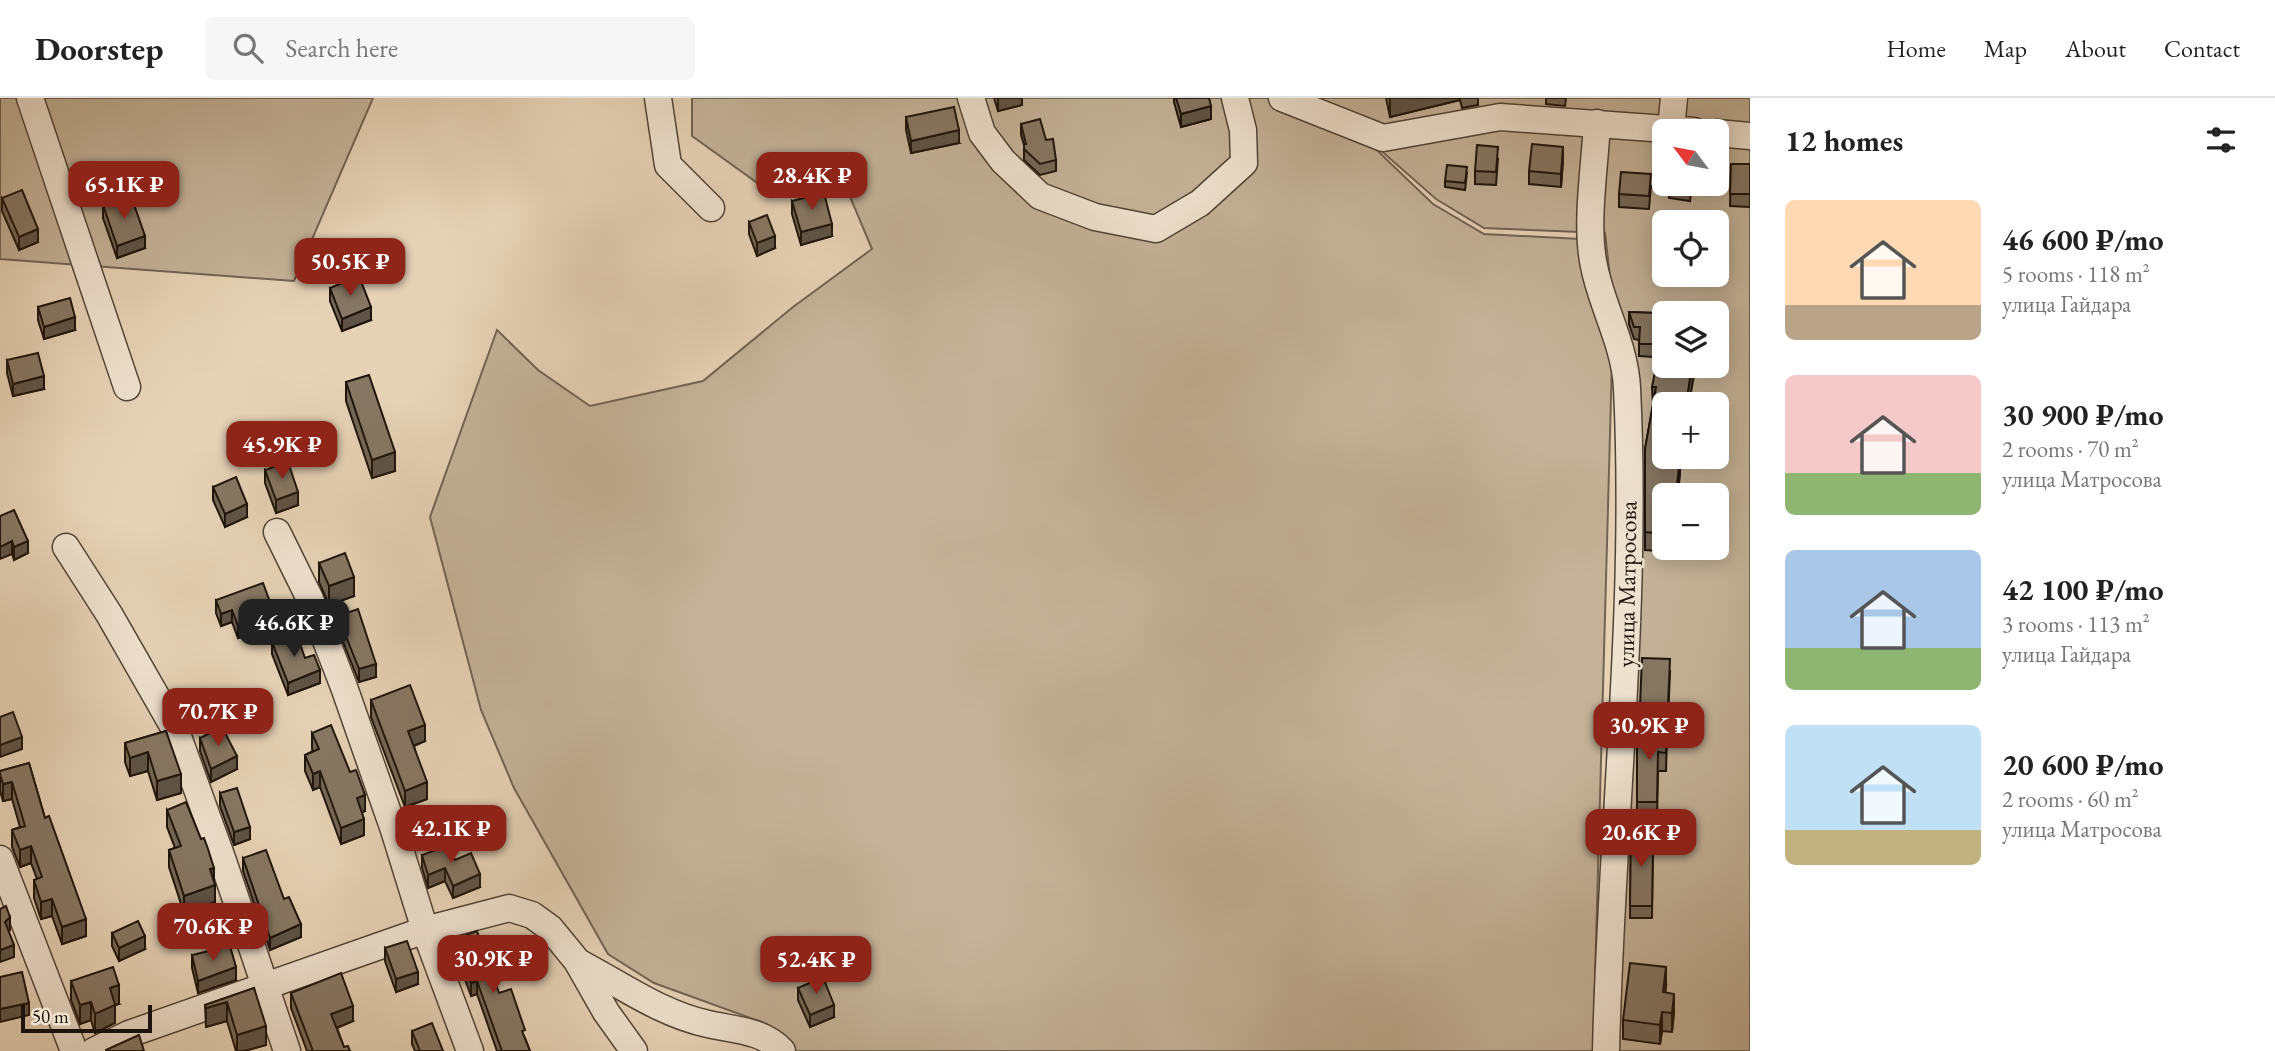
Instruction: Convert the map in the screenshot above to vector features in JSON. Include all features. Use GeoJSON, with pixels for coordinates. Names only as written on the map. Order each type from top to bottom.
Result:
{"type":"FeatureCollection","features":[{"type":"Feature","properties":{"kind":"street"},"geometry":{"type":"LineString","coordinates":[[30,98],[127,387]]}},
{"type":"Feature","properties":{"kind":"street"},"geometry":{"type":"LineString","coordinates":[[658,98],[668,165],[711,208]]}},
{"type":"Feature","properties":{"kind":"street"},"geometry":{"type":"LineString","coordinates":[[971,98],[982,134],[1003,161],[1040,196],[1095,217],[1156,229],[1200,203],[1244,163],[1243,130],[1235,98]]}},
{"type":"Feature","properties":{"kind":"street"},"geometry":{"type":"LineString","coordinates":[[1282,98],[1383,138],[1500,117],[1652,127]]}},
{"type":"Feature","properties":{"kind":"street"},"geometry":{"type":"LineString","coordinates":[[1674,98],[1680,119]]}},
{"type":"Feature","properties":{"kind":"street","name":"улица Матросова"},"geometry":{"type":"LineString","coordinates":[[1597,123],[1591,249],[1599,287],[1626,370],[1629,516],[1624,702],[1606,1051]]}},
{"type":"Feature","properties":{"kind":"street"},"geometry":{"type":"LineString","coordinates":[[1729,134],[1750,136]]}},
{"type":"Feature","properties":{"kind":"street"},"geometry":{"type":"LineString","coordinates":[[277,532],[310,599],[344,687],[425,929],[470,1051]]}},
{"type":"Feature","properties":{"kind":"street"},"geometry":{"type":"LineString","coordinates":[[66,547],[109,614],[176,731],[287,1051]]}},
{"type":"Feature","properties":{"kind":"street"},"geometry":{"type":"LineString","coordinates":[[0,859],[74,1051]]}},
{"type":"Feature","properties":{"kind":"street"},"geometry":{"type":"LineString","coordinates":[[94,1051],[129,1034],[425,929],[509,908],[533,915],[550,928],[578,961],[606,1012],[635,1051]]}},
{"type":"Feature","properties":{"kind":"street"},"geometry":{"type":"LineString","coordinates":[[578,961],[659,1007],[704,1023],[759,1034],[782,1051]]}},
{"type":"Feature","properties":{"kind":"shaded area"},"geometry":{"type":"Polygon","coordinates":[[[0,98],[373,98],[294,281],[0,259],[0,98]]]}},
{"type":"Feature","properties":{"kind":"shaded area"},"geometry":{"type":"Polygon","coordinates":[[[692,98],[1289,98],[1361,135],[1433,204],[1484,234],[1580,239],[1612,362],[1593,1051],[794,1051],[767,1024],[654,983],[608,954],[514,788],[481,710],[430,517],[497,330],[538,370],[590,406],[703,381],[793,307],[872,249],[846,187],[777,197],[692,136],[692,98]]]}},
{"type":"Feature","properties":{"kind":"shaded area"},"geometry":{"type":"Polygon","coordinates":[[[1298,98],[1750,98],[1750,1051],[1610,1051],[1637,513],[1605,233],[1484,228],[1436,199],[1345,119],[1298,98]]]}},
{"type":"Feature","properties":{"kind":"building"},"geometry":{"type":"Polygon","coordinates":[[[1176,98],[1209,98],[1211,106],[1181,114],[1176,98]]]}},
{"type":"Feature","properties":{"kind":"building"},"geometry":{"type":"Polygon","coordinates":[[[954,107],[959,130],[911,141],[906,117],[954,107]]]}},
{"type":"Feature","properties":{"kind":"building"},"geometry":{"type":"Polygon","coordinates":[[[1040,119],[1046,140],[1053,139],[1056,160],[1040,164],[1024,149],[1026,144],[1021,124],[1040,119]]]}},
{"type":"Feature","properties":{"kind":"building"},"geometry":{"type":"Polygon","coordinates":[[[1532,144],[1563,147],[1561,174],[1529,171],[1532,144]]]}},
{"type":"Feature","properties":{"kind":"building"},"geometry":{"type":"Polygon","coordinates":[[[1477,145],[1498,147],[1496,172],[1475,171],[1477,145]]]}},
{"type":"Feature","properties":{"kind":"building"},"geometry":{"type":"Polygon","coordinates":[[[1731,164],[1750,164],[1750,194],[1730,194],[1731,164]]]}},
{"type":"Feature","properties":{"kind":"building"},"geometry":{"type":"Polygon","coordinates":[[[1447,165],[1467,167],[1465,183],[1445,181],[1447,165]]]}},
{"type":"Feature","properties":{"kind":"building"},"geometry":{"type":"Polygon","coordinates":[[[1621,172],[1651,174],[1649,196],[1619,194],[1621,172]]]}},
{"type":"Feature","properties":{"kind":"building"},"geometry":{"type":"Polygon","coordinates":[[[22,190],[38,229],[19,237],[2,198],[22,190]]]}},
{"type":"Feature","properties":{"kind":"building"},"geometry":{"type":"Polygon","coordinates":[[[824,193],[832,224],[801,232],[792,201],[824,193]]]}},
{"type":"Feature","properties":{"kind":"building"},"geometry":{"type":"Polygon","coordinates":[[[131,196],[145,236],[117,246],[103,205],[131,196]]]}},
{"type":"Feature","properties":{"kind":"building"},"geometry":{"type":"Polygon","coordinates":[[[767,215],[775,236],[757,243],[749,222],[767,215]]]}},
{"type":"Feature","properties":{"kind":"building"},"geometry":{"type":"Polygon","coordinates":[[[359,276],[371,307],[342,319],[330,288],[359,276]]]}},
{"type":"Feature","properties":{"kind":"building"},"geometry":{"type":"Polygon","coordinates":[[[70,298],[75,317],[44,327],[38,307],[70,298]]]}},
{"type":"Feature","properties":{"kind":"building"},"geometry":{"type":"Polygon","coordinates":[[[1629,312],[1652,313],[1652,344],[1639,344],[1640,327],[1634,327],[1629,312]]]}},
{"type":"Feature","properties":{"kind":"building"},"geometry":{"type":"Polygon","coordinates":[[[38,353],[44,376],[13,384],[7,360],[38,353]]]}},
{"type":"Feature","properties":{"kind":"building"},"geometry":{"type":"Polygon","coordinates":[[[369,375],[395,452],[372,460],[346,382],[369,375]]]}},
{"type":"Feature","properties":{"kind":"building"},"geometry":{"type":"Polygon","coordinates":[[[1654,378],[1690,378],[1688,392],[1655,392],[1656,387],[1652,387],[1654,378]]]}},
{"type":"Feature","properties":{"kind":"building"},"geometry":{"type":"Polygon","coordinates":[[[1652,410],[1652,469],[1679,469],[1677,483],[1652,483],[1652,533],[1645,532],[1645,449],[1652,410]]]}},
{"type":"Feature","properties":{"kind":"building"},"geometry":{"type":"Polygon","coordinates":[[[288,462],[298,492],[276,500],[265,470],[288,462]]]}},
{"type":"Feature","properties":{"kind":"building"},"geometry":{"type":"Polygon","coordinates":[[[236,477],[247,504],[225,514],[213,487],[236,477]]]}},
{"type":"Feature","properties":{"kind":"building"},"geometry":{"type":"Polygon","coordinates":[[[14,510],[28,541],[14,547],[12,541],[0,547],[0,516],[14,510]]]}},
{"type":"Feature","properties":{"kind":"building"},"geometry":{"type":"Polygon","coordinates":[[[345,553],[354,577],[329,586],[319,563],[345,553]]]}},
{"type":"Feature","properties":{"kind":"building"},"geometry":{"type":"Polygon","coordinates":[[[263,583],[274,613],[238,626],[232,610],[221,614],[216,600],[263,583]]]}},
{"type":"Feature","properties":{"kind":"building"},"geometry":{"type":"Polygon","coordinates":[[[358,609],[376,664],[359,669],[338,616],[358,609]]]}},
{"type":"Feature","properties":{"kind":"building"},"geometry":{"type":"Polygon","coordinates":[[[296,633],[305,658],[314,655],[320,670],[288,683],[272,642],[296,633]]]}},
{"type":"Feature","properties":{"kind":"building"},"geometry":{"type":"Polygon","coordinates":[[[1642,658],[1670,659],[1668,706],[1640,705],[1642,658]]]}},
{"type":"Feature","properties":{"kind":"building"},"geometry":{"type":"Polygon","coordinates":[[[410,685],[425,725],[408,731],[427,782],[405,791],[371,700],[410,685]]]}},
{"type":"Feature","properties":{"kind":"building"},"geometry":{"type":"Polygon","coordinates":[[[13,712],[22,737],[0,745],[0,717],[13,712]]]}},
{"type":"Feature","properties":{"kind":"building"},"geometry":{"type":"Polygon","coordinates":[[[331,725],[350,772],[356,770],[365,795],[357,798],[364,819],[341,828],[320,771],[313,774],[305,755],[319,749],[312,733],[331,725]]]}},
{"type":"Feature","properties":{"kind":"building"},"geometry":{"type":"Polygon","coordinates":[[[1637,726],[1657,726],[1657,736],[1667,736],[1666,753],[1658,752],[1657,802],[1637,802],[1637,726]]]}},
{"type":"Feature","properties":{"kind":"building"},"geometry":{"type":"Polygon","coordinates":[[[222,727],[237,756],[211,769],[200,738],[222,727]]]}},
{"type":"Feature","properties":{"kind":"building"},"geometry":{"type":"Polygon","coordinates":[[[166,731],[181,774],[157,781],[148,752],[130,758],[125,743],[166,731]]]}},
{"type":"Feature","properties":{"kind":"building"},"geometry":{"type":"Polygon","coordinates":[[[29,763],[45,818],[49,816],[86,919],[62,927],[52,899],[41,902],[34,880],[42,877],[31,846],[20,850],[12,830],[25,826],[12,782],[3,784],[0,774],[0,771],[29,763]]]}},
{"type":"Feature","properties":{"kind":"building"},"geometry":{"type":"Polygon","coordinates":[[[237,788],[250,827],[234,832],[220,793],[237,788]]]}},
{"type":"Feature","properties":{"kind":"building"},"geometry":{"type":"Polygon","coordinates":[[[186,802],[201,839],[204,838],[208,849],[214,868],[210,869],[215,885],[184,896],[169,850],[181,846],[167,810],[186,802]]]}},
{"type":"Feature","properties":{"kind":"building"},"geometry":{"type":"Polygon","coordinates":[[[1631,829],[1647,829],[1647,847],[1653,847],[1652,906],[1630,906],[1631,829]]]}},
{"type":"Feature","properties":{"kind":"building"},"geometry":{"type":"Polygon","coordinates":[[[449,845],[455,860],[471,853],[480,874],[453,886],[445,868],[428,875],[422,855],[449,845]]]}},
{"type":"Feature","properties":{"kind":"building"},"geometry":{"type":"Polygon","coordinates":[[[266,850],[284,899],[289,897],[301,924],[270,938],[243,858],[266,850]]]}},
{"type":"Feature","properties":{"kind":"building"},"geometry":{"type":"Polygon","coordinates":[[[6,906],[10,917],[5,922],[14,945],[0,950],[0,909],[6,906]]]}},
{"type":"Feature","properties":{"kind":"building"},"geometry":{"type":"Polygon","coordinates":[[[138,921],[145,936],[119,948],[112,933],[138,921]]]}},
{"type":"Feature","properties":{"kind":"building"},"geometry":{"type":"Polygon","coordinates":[[[477,931],[499,993],[511,989],[530,1051],[502,1051],[477,981],[471,983],[455,939],[477,931]]]}},
{"type":"Feature","properties":{"kind":"building"},"geometry":{"type":"Polygon","coordinates":[[[407,941],[418,972],[396,979],[385,948],[407,941]]]}},
{"type":"Feature","properties":{"kind":"building"},"geometry":{"type":"Polygon","coordinates":[[[230,946],[236,967],[198,981],[192,955],[230,946]]]}},
{"type":"Feature","properties":{"kind":"building"},"geometry":{"type":"Polygon","coordinates":[[[1630,963],[1666,967],[1663,992],[1674,994],[1672,1013],[1662,1012],[1660,1025],[1623,1020],[1630,963]]]}},
{"type":"Feature","properties":{"kind":"building"},"geometry":{"type":"Polygon","coordinates":[[[113,967],[119,985],[110,988],[115,1005],[95,1014],[91,1002],[80,1005],[71,981],[113,967]]]}},
{"type":"Feature","properties":{"kind":"building"},"geometry":{"type":"Polygon","coordinates":[[[22,972],[29,1003],[0,1009],[0,977],[22,972]]]}},
{"type":"Feature","properties":{"kind":"building"},"geometry":{"type":"Polygon","coordinates":[[[341,973],[353,1006],[331,1014],[344,1047],[348,1046],[350,1051],[313,1051],[291,993],[341,973]]]}},
{"type":"Feature","properties":{"kind":"building"},"geometry":{"type":"Polygon","coordinates":[[[823,977],[834,1005],[810,1015],[798,988],[823,977]]]}},
{"type":"Feature","properties":{"kind":"building"},"geometry":{"type":"Polygon","coordinates":[[[254,988],[266,1026],[237,1035],[227,1002],[206,1008],[205,1005],[254,988]]]}},
{"type":"Feature","properties":{"kind":"building"},"geometry":{"type":"Polygon","coordinates":[[[432,1023],[443,1051],[420,1051],[412,1031],[432,1023]]]}},
{"type":"Feature","properties":{"kind":"building"},"geometry":{"type":"Polygon","coordinates":[[[139,1035],[144,1051],[106,1051],[106,1050],[139,1035]]]}}]}
